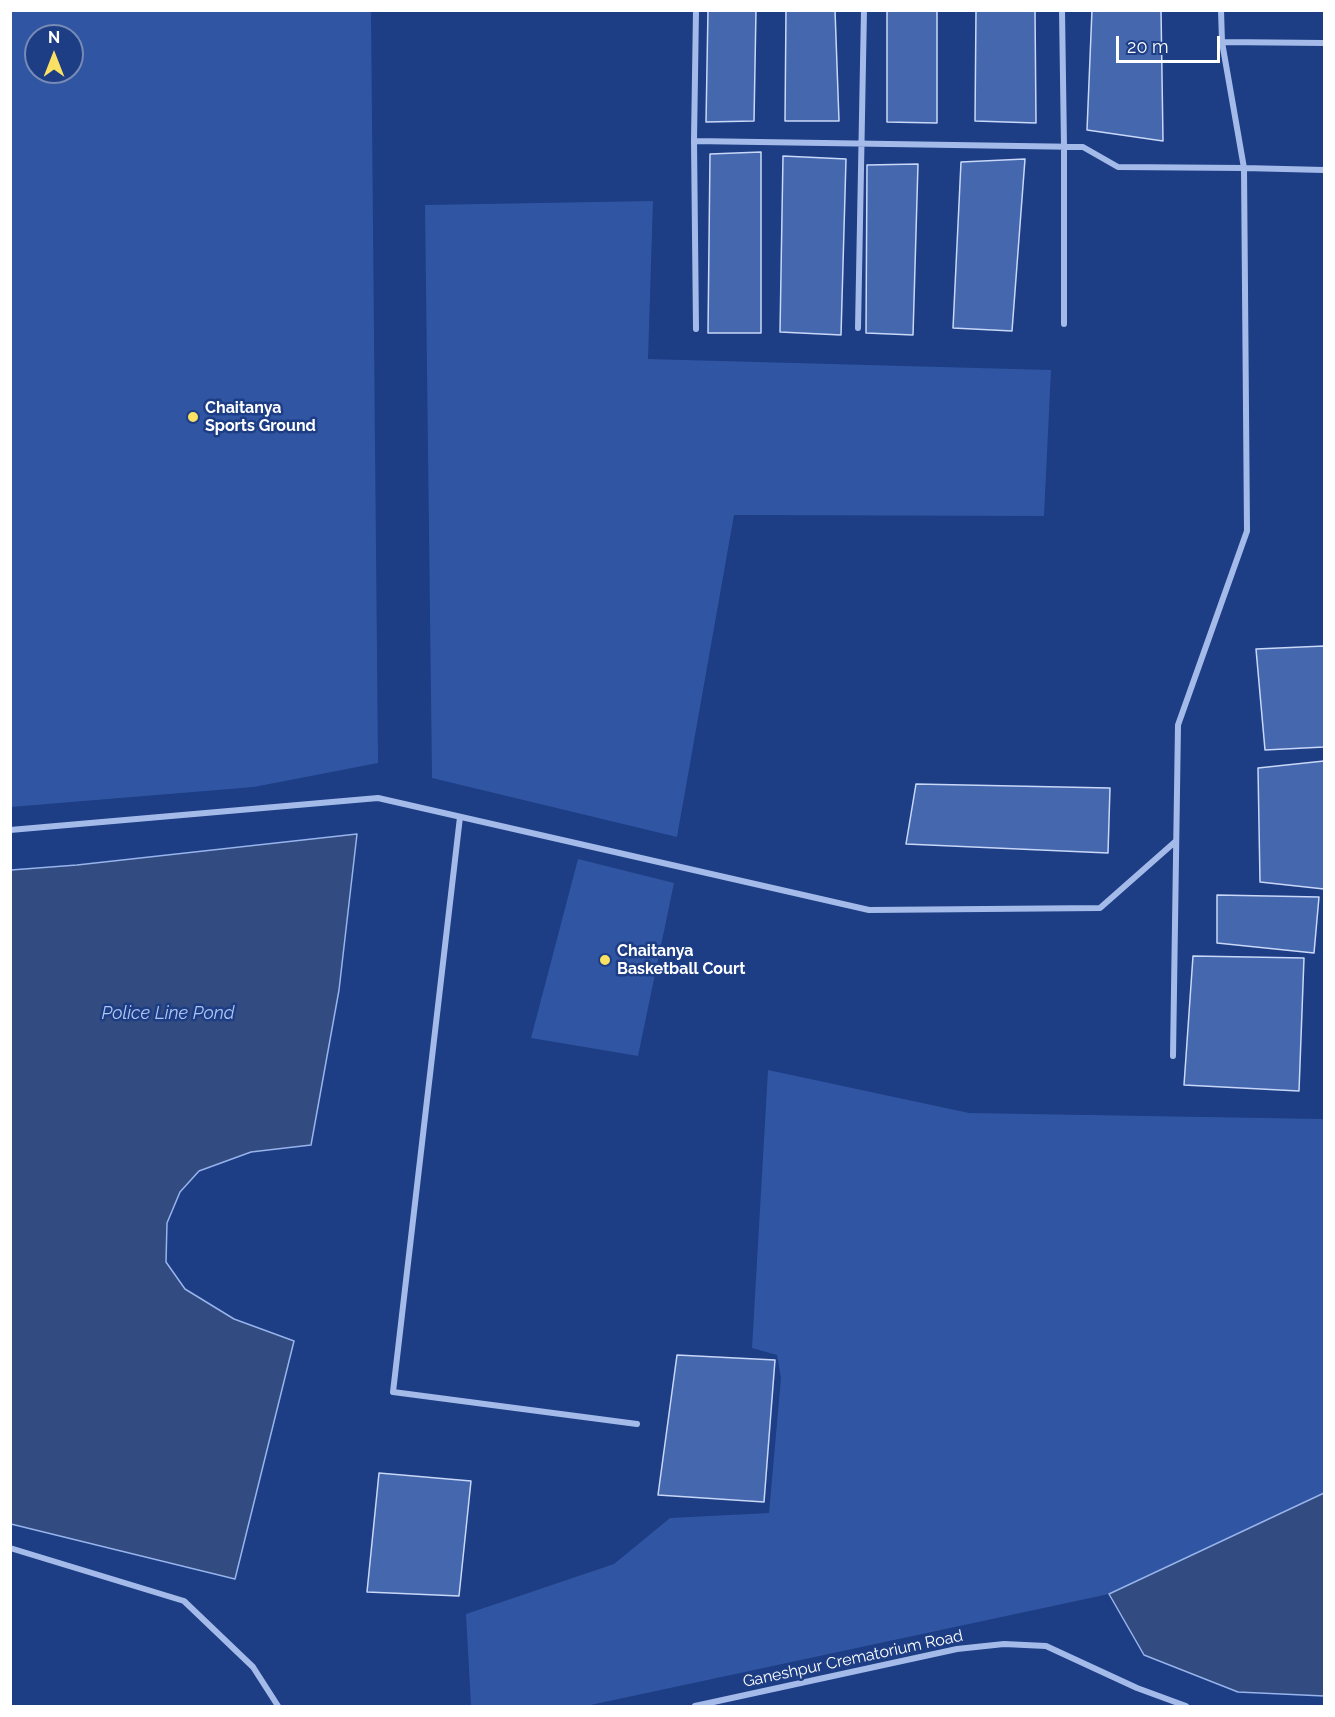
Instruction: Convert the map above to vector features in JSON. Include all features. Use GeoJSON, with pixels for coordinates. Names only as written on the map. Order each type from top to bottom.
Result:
{"type":"FeatureCollection","features":[{"type":"Feature","properties":{"kind":"street"},"geometry":{"type":"LineString","coordinates":[[696,10],[694,141],[696,329]]}},
{"type":"Feature","properties":{"kind":"street"},"geometry":{"type":"LineString","coordinates":[[858,328],[864,10]]}},
{"type":"Feature","properties":{"kind":"street"},"geometry":{"type":"LineString","coordinates":[[1062,10],[1064,324]]}},
{"type":"Feature","properties":{"kind":"street"},"geometry":{"type":"LineString","coordinates":[[1173,1056],[1178,725],[1247,531],[1244,168],[1222,42],[1221,10]]}},
{"type":"Feature","properties":{"kind":"street"},"geometry":{"type":"LineString","coordinates":[[1222,42],[1324,43]]}},
{"type":"Feature","properties":{"kind":"street"},"geometry":{"type":"LineString","coordinates":[[694,141],[1064,146],[1083,147],[1118,167],[1324,170]]}},
{"type":"Feature","properties":{"kind":"street"},"geometry":{"type":"LineString","coordinates":[[10,830],[378,798],[869,910],[1100,908],[1176,841]]}},
{"type":"Feature","properties":{"kind":"street"},"geometry":{"type":"LineString","coordinates":[[460,817],[393,1392],[637,1424]]}},
{"type":"Feature","properties":{"kind":"street"},"geometry":{"type":"LineString","coordinates":[[10,1548],[184,1601],[253,1667],[278,1707]]}},
{"type":"Feature","properties":{"kind":"street","name":"Ganeshpur Crematorium Road"},"geometry":{"type":"LineString","coordinates":[[694,1707],[957,1648],[1004,1644],[1046,1646],[1137,1688],[1186,1707]]}},
{"type":"Feature","properties":{"kind":"shaded area","name":"Chaitanya Sports Ground"},"geometry":{"type":"Polygon","coordinates":[[[11,10],[371,11],[378,763],[254,787],[11,807],[11,10]]]}},
{"type":"Feature","properties":{"kind":"shaded area"},"geometry":{"type":"Polygon","coordinates":[[[653,201],[648,359],[1051,370],[1044,516],[734,515],[677,837],[432,778],[425,205],[653,201]]]}},
{"type":"Feature","properties":{"kind":"shaded area","name":"Chaitanya Basketball Court"},"geometry":{"type":"Polygon","coordinates":[[[578,859],[674,883],[638,1056],[531,1038],[578,859]]]}},
{"type":"Feature","properties":{"kind":"shaded area"},"geometry":{"type":"Polygon","coordinates":[[[768,1070],[969,1113],[1324,1119],[1324,1493],[1109,1594],[586,1706],[471,1706],[466,1614],[614,1564],[670,1518],[769,1513],[781,1378],[777,1355],[752,1348],[768,1070]]]}},
{"type":"Feature","properties":{"kind":"water","name":"Police Line Pond"},"geometry":{"type":"Polygon","coordinates":[[[357,834],[339,990],[311,1145],[251,1152],[199,1171],[180,1192],[167,1223],[166,1262],[185,1289],[234,1319],[294,1341],[235,1579],[11,1524],[11,870],[77,865],[357,834]]]}},
{"type":"Feature","properties":{"kind":"water"},"geometry":{"type":"Polygon","coordinates":[[[1324,1493],[1324,1696],[1238,1692],[1144,1655],[1109,1594],[1324,1493]]]}},
{"type":"Feature","properties":{"kind":"building"},"geometry":{"type":"Polygon","coordinates":[[[708,10],[756,10],[754,121],[706,122],[708,10]]]}},
{"type":"Feature","properties":{"kind":"building"},"geometry":{"type":"Polygon","coordinates":[[[786,10],[835,10],[839,121],[785,121],[786,10]]]}},
{"type":"Feature","properties":{"kind":"building"},"geometry":{"type":"Polygon","coordinates":[[[887,10],[937,10],[937,123],[887,122],[887,10]]]}},
{"type":"Feature","properties":{"kind":"building"},"geometry":{"type":"Polygon","coordinates":[[[976,10],[1035,10],[1036,123],[975,121],[976,10]]]}},
{"type":"Feature","properties":{"kind":"building"},"geometry":{"type":"Polygon","coordinates":[[[1092,10],[1161,10],[1163,141],[1087,130],[1092,10]]]}},
{"type":"Feature","properties":{"kind":"building"},"geometry":{"type":"Polygon","coordinates":[[[761,152],[761,333],[708,333],[710,154],[761,152]]]}},
{"type":"Feature","properties":{"kind":"building"},"geometry":{"type":"Polygon","coordinates":[[[783,156],[846,159],[841,335],[780,332],[783,156]]]}},
{"type":"Feature","properties":{"kind":"building"},"geometry":{"type":"Polygon","coordinates":[[[1025,159],[1012,331],[953,328],[961,162],[1025,159]]]}},
{"type":"Feature","properties":{"kind":"building"},"geometry":{"type":"Polygon","coordinates":[[[918,164],[913,335],[866,333],[867,165],[918,164]]]}},
{"type":"Feature","properties":{"kind":"building"},"geometry":{"type":"Polygon","coordinates":[[[1324,646],[1324,747],[1265,750],[1256,649],[1324,646]]]}},
{"type":"Feature","properties":{"kind":"building"},"geometry":{"type":"Polygon","coordinates":[[[1324,761],[1324,889],[1260,882],[1258,768],[1324,761]]]}},
{"type":"Feature","properties":{"kind":"building"},"geometry":{"type":"Polygon","coordinates":[[[916,784],[1110,788],[1108,853],[906,844],[916,784]]]}},
{"type":"Feature","properties":{"kind":"building"},"geometry":{"type":"Polygon","coordinates":[[[1217,895],[1319,897],[1314,953],[1217,943],[1217,895]]]}},
{"type":"Feature","properties":{"kind":"building"},"geometry":{"type":"Polygon","coordinates":[[[1193,956],[1304,958],[1299,1091],[1184,1085],[1193,956]]]}},
{"type":"Feature","properties":{"kind":"building"},"geometry":{"type":"Polygon","coordinates":[[[677,1355],[775,1360],[764,1502],[658,1495],[677,1355]]]}},
{"type":"Feature","properties":{"kind":"building"},"geometry":{"type":"Polygon","coordinates":[[[379,1473],[471,1481],[459,1596],[367,1592],[379,1473]]]}},
{"type":"Feature","properties":{"kind":"place","name":"Chaitanya Sports Ground"},"geometry":{"type":"Point","coordinates":[193,417]}},
{"type":"Feature","properties":{"kind":"place","name":"Chaitanya Basketball Court"},"geometry":{"type":"Point","coordinates":[605,960]}}]}
